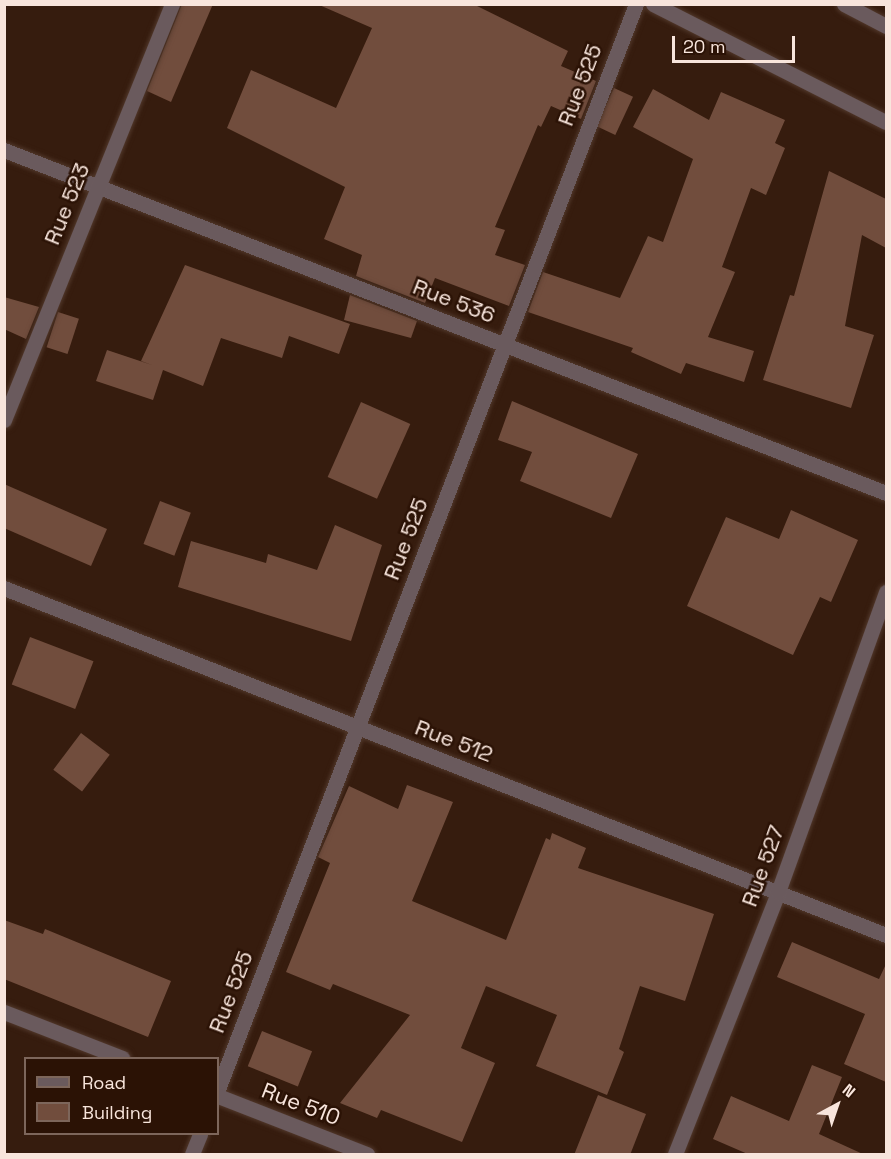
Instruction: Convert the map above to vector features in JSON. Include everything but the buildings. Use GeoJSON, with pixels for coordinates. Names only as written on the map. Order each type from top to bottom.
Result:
{"type":"FeatureCollection","features":[{"type":"Feature","properties":{"kind":"street","name":"Rue 523"},"geometry":{"type":"LineString","coordinates":[[4,420],[172,4]]}},
{"type":"Feature","properties":{"kind":"street","name":"Rue 525"},"geometry":{"type":"LineString","coordinates":[[219,1086],[636,4]]}},
{"type":"Feature","properties":{"kind":"street"},"geometry":{"type":"LineString","coordinates":[[653,4],[886,122]]}},
{"type":"Feature","properties":{"kind":"street"},"geometry":{"type":"LineString","coordinates":[[844,4],[886,26]]}},
{"type":"Feature","properties":{"kind":"street","name":"Rue 536"},"geometry":{"type":"LineString","coordinates":[[4,150],[886,493]]}},
{"type":"Feature","properties":{"kind":"street","name":"Rue 512"},"geometry":{"type":"LineString","coordinates":[[4,588],[886,935]]}},
{"type":"Feature","properties":{"kind":"street","name":"Rue 527"},"geometry":{"type":"LineString","coordinates":[[675,1155],[778,892],[886,592]]}},
{"type":"Feature","properties":{"kind":"street"},"geometry":{"type":"LineString","coordinates":[[4,1012],[117,1057]]}},
{"type":"Feature","properties":{"kind":"street","name":"Rue 510"},"geometry":{"type":"LineString","coordinates":[[219,1096],[367,1155]]}},
{"type":"Feature","properties":{"kind":"street"},"geometry":{"type":"LineString","coordinates":[[192,1155],[200,1135]]}}]}
